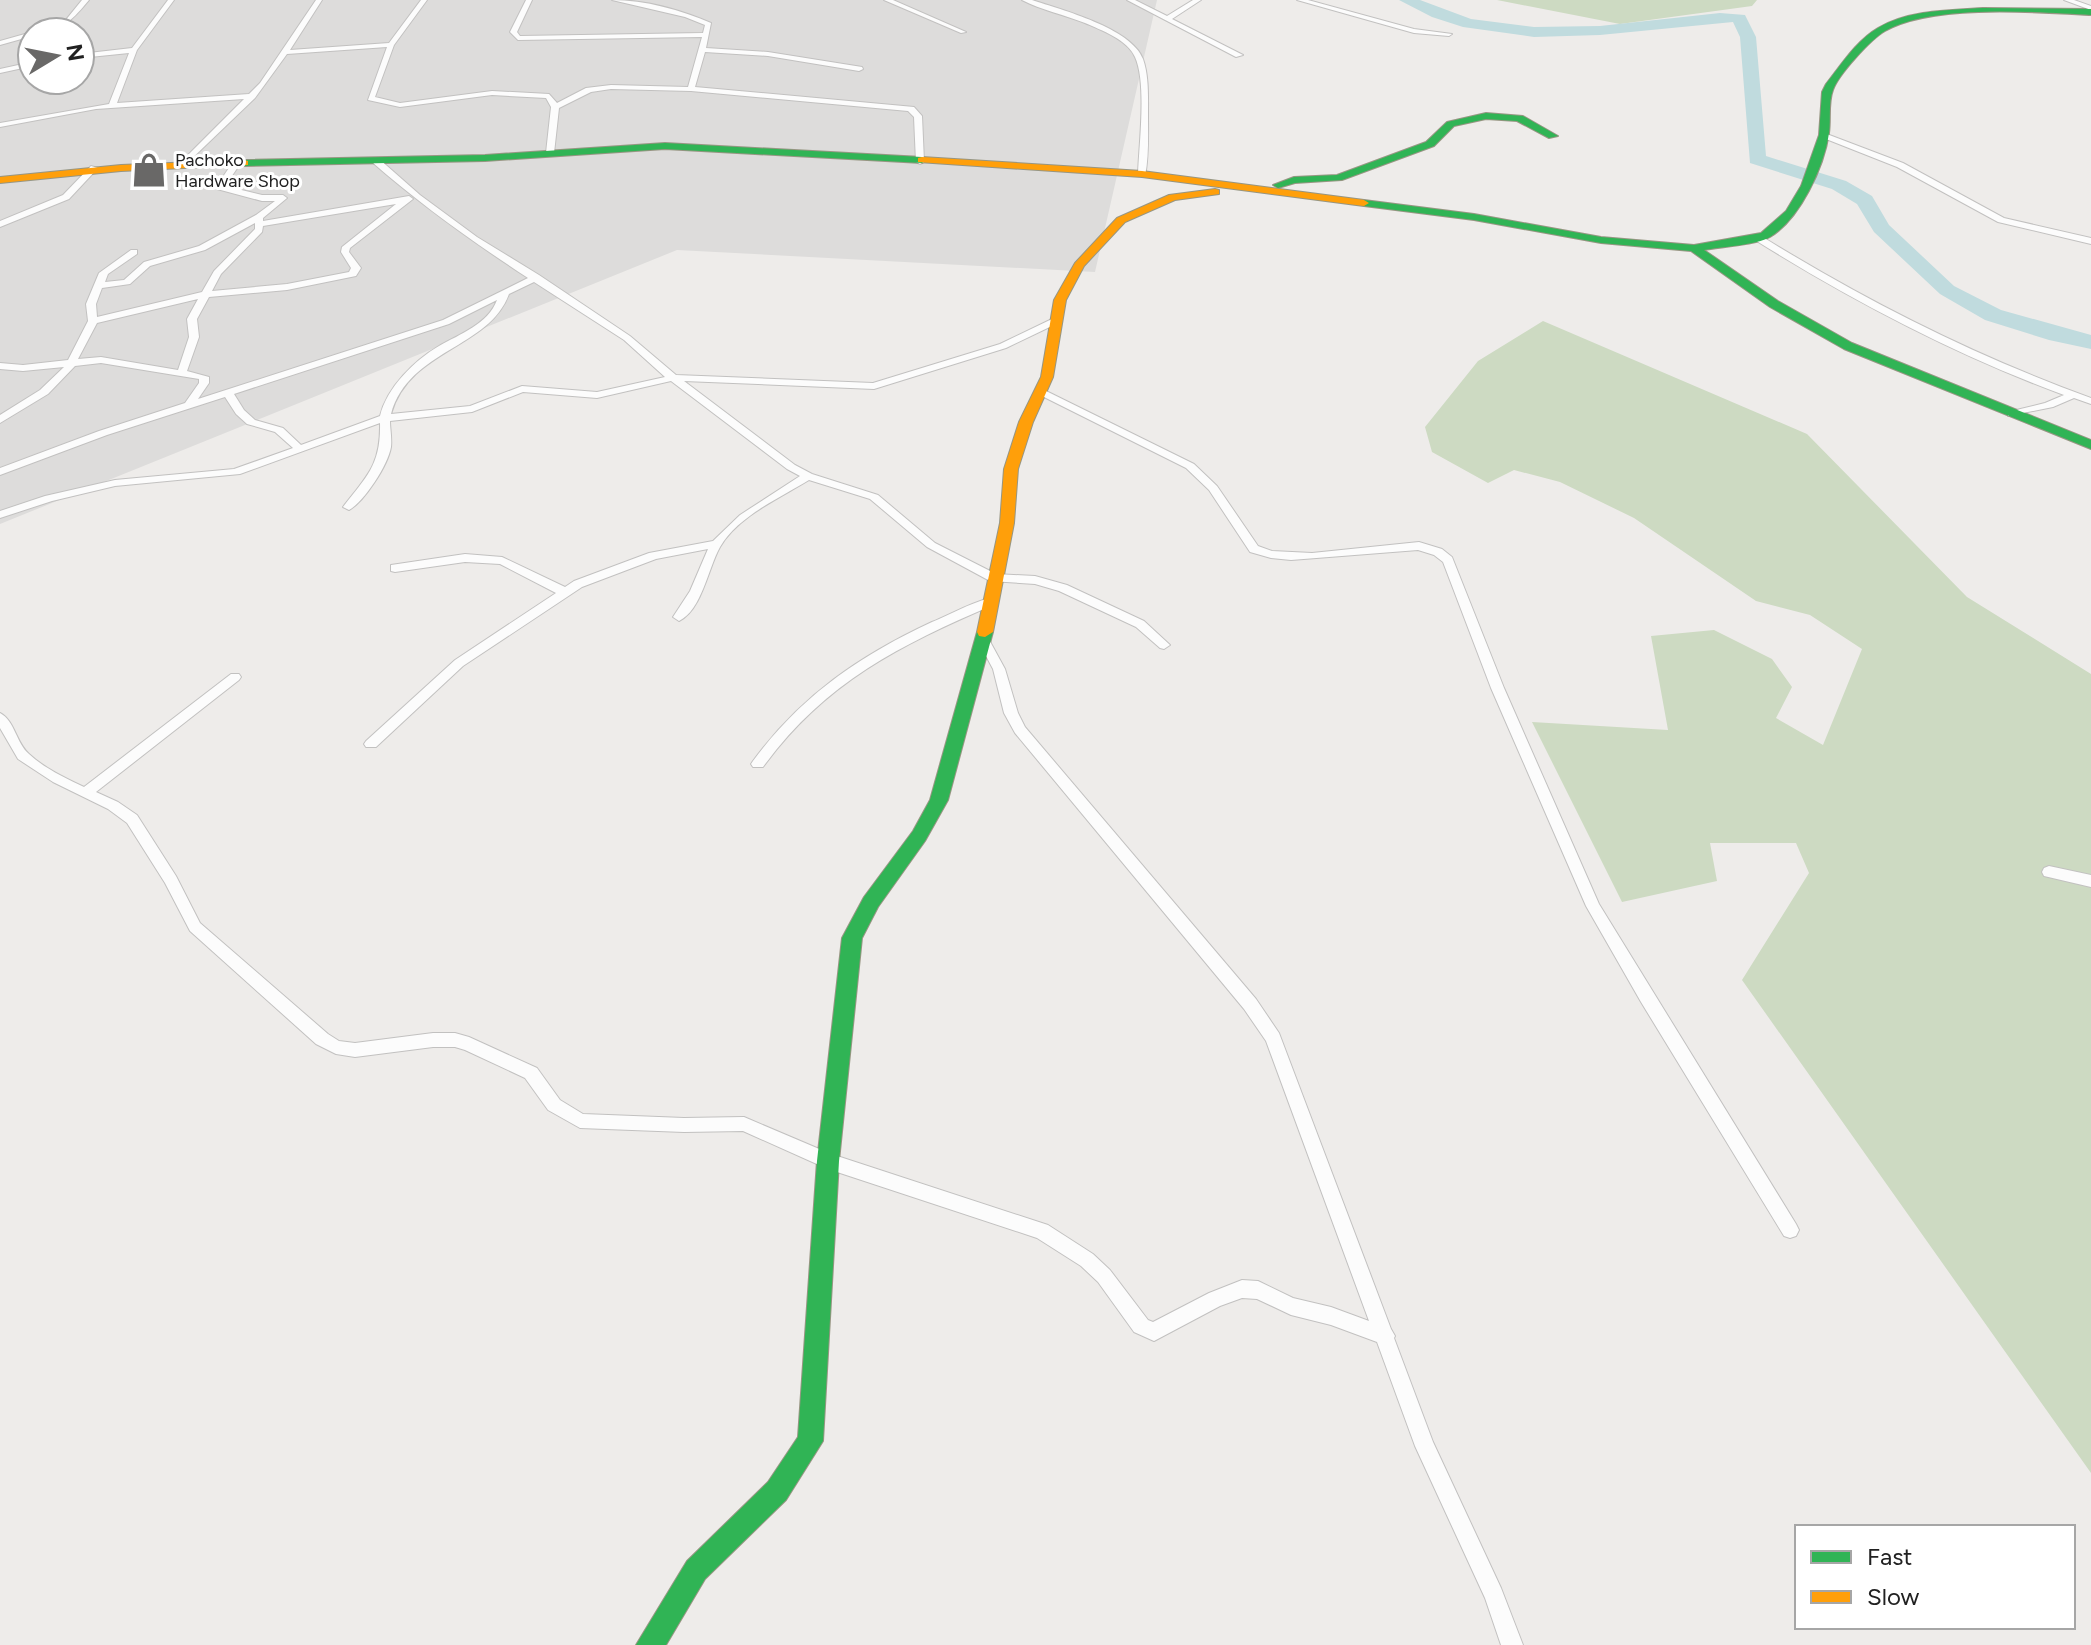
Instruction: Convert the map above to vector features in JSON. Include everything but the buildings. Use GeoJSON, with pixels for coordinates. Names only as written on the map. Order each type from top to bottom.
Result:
{"type":"FeatureCollection","features":[{"type":"Feature","properties":{"kind":"street"},"geometry":{"type":"LineString","coordinates":[[72,16],[86,0]]}},
{"type":"Feature","properties":{"kind":"street"},"geometry":{"type":"LineString","coordinates":[[114,105],[112,102],[134,50],[171,0]]}},
{"type":"Feature","properties":{"kind":"street"},"geometry":{"type":"LineString","coordinates":[[184,164],[252,96],[319,0]]}},
{"type":"Feature","properties":{"kind":"street"},"geometry":{"type":"LineString","coordinates":[[424,0],[391,45],[371,94],[375,101],[400,105],[492,93],[549,96],[555,107],[550,153]]}},
{"type":"Feature","properties":{"kind":"street"},"geometry":{"type":"LineString","coordinates":[[529,0],[513,32],[518,38],[707,35]]}},
{"type":"Feature","properties":{"kind":"street"},"geometry":{"type":"LineString","coordinates":[[615,0],[709,24],[691,89]]}},
{"type":"Feature","properties":{"kind":"street"},"geometry":{"type":"LineString","coordinates":[[887,0],[963,32]]}},
{"type":"Feature","properties":{"kind":"street"},"geometry":{"type":"LineString","coordinates":[[1025,0],[1100,29],[1136,51],[1140,59],[1142,86],[1142,174]]}},
{"type":"Feature","properties":{"kind":"street"},"geometry":{"type":"LineString","coordinates":[[1130,0],[1239,55]]}},
{"type":"Feature","properties":{"kind":"street"},"geometry":{"type":"LineString","coordinates":[[1168,18],[1198,0]]}},
{"type":"Feature","properties":{"kind":"street"},"geometry":{"type":"LineString","coordinates":[[1300,0],[1414,31],[1449,34]]}},
{"type":"Feature","properties":{"kind":"street"},"geometry":{"type":"LineString","coordinates":[[2067,0],[2091,10]]}},
{"type":"Feature","properties":{"kind":"street"},"geometry":{"type":"LineString","coordinates":[[0,180],[94,168],[495,157],[683,145],[1142,174],[1474,217],[1601,240],[1694,248],[1758,238],[1777,228],[1790,213],[1809,177],[1824,135],[1827,92],[1831,84],[1872,37],[1887,26],[1914,18],[1972,11],[2091,10]]}},
{"type":"Feature","properties":{"kind":"street"},"geometry":{"type":"LineString","coordinates":[[285,52],[391,45]]}},
{"type":"Feature","properties":{"kind":"street"},"geometry":{"type":"LineString","coordinates":[[96,54],[134,50]]}},
{"type":"Feature","properties":{"kind":"street"},"geometry":{"type":"LineString","coordinates":[[702,50],[768,54],[859,69]]}},
{"type":"Feature","properties":{"kind":"street"},"geometry":{"type":"LineString","coordinates":[[555,107],[589,90],[603,87],[691,89],[911,109],[919,120],[920,162]]}},
{"type":"Feature","properties":{"kind":"street"},"geometry":{"type":"LineString","coordinates":[[0,125],[52,113],[114,105],[252,96]]}},
{"type":"Feature","properties":{"kind":"street"},"geometry":{"type":"LineString","coordinates":[[650,1645],[701,1564],[784,1486],[801,1462],[810,1441],[828,1161],[852,938],[860,919],[928,822],[939,800],[983,639],[1007,523],[1011,469],[1026,422],[1042,392],[1050,363],[1057,305],[1079,265],[1121,220],[1181,195],[1262,189],[1294,180],[1338,178],[1430,144],[1451,124],[1486,116],[1519,118],[1553,136]]}},
{"type":"Feature","properties":{"kind":"street"},"geometry":{"type":"LineString","coordinates":[[1824,135],[1900,165],[2001,220],[2091,241]]}},
{"type":"Feature","properties":{"kind":"street"},"geometry":{"type":"LineString","coordinates":[[375,160],[412,198],[627,338],[673,378],[777,457],[808,476],[874,497],[931,545],[994,578],[1035,580],[1055,585],[1140,624],[1164,645]]}},
{"type":"Feature","properties":{"kind":"street"},"geometry":{"type":"LineString","coordinates":[[182,372],[194,337],[192,319],[217,273],[257,233],[260,220],[283,198],[262,198],[219,186],[236,164]]}},
{"type":"Feature","properties":{"kind":"street"},"geometry":{"type":"LineString","coordinates":[[0,224],[66,197],[94,168]]}},
{"type":"Feature","properties":{"kind":"street"},"geometry":{"type":"LineString","coordinates":[[99,286],[125,283],[150,263],[202,248],[260,220],[412,198]]}},
{"type":"Feature","properties":{"kind":"street"},"geometry":{"type":"LineString","coordinates":[[93,321],[206,294],[287,287],[353,274],[356,268],[345,252],[346,247],[412,198]]}},
{"type":"Feature","properties":{"kind":"street"},"geometry":{"type":"LineString","coordinates":[[1758,238],[1839,290],[1893,317],[2091,401]]}},
{"type":"Feature","properties":{"kind":"street"},"geometry":{"type":"LineString","coordinates":[[1694,248],[1774,304],[1848,346],[2091,445]]}},
{"type":"Feature","properties":{"kind":"street"},"geometry":{"type":"LineString","coordinates":[[0,420],[44,392],[63,375],[93,321],[91,304],[107,268],[134,252]]}},
{"type":"Feature","properties":{"kind":"street"},"geometry":{"type":"LineString","coordinates":[[0,457],[3,471],[189,405],[446,322],[536,277]]}},
{"type":"Feature","properties":{"kind":"street"},"geometry":{"type":"LineString","coordinates":[[349,507],[383,456],[387,439],[385,418],[390,403],[404,382],[432,353],[489,319],[500,308],[504,294]]}},
{"type":"Feature","properties":{"kind":"street"},"geometry":{"type":"LineString","coordinates":[[0,515],[49,498],[115,483],[236,472],[385,418],[472,409],[522,389],[597,395],[673,378],[874,386],[1003,346],[1055,321]]}},
{"type":"Feature","properties":{"kind":"street"},"geometry":{"type":"LineString","coordinates":[[0,366],[23,368],[114,361],[205,378],[189,405]]}},
{"type":"Feature","properties":{"kind":"street"},"geometry":{"type":"LineString","coordinates":[[1042,392],[1190,466],[1213,488],[1248,541],[1263,553],[1299,556],[1419,546],[1438,552],[1448,560],[1490,679],[1508,711],[1520,747],[1554,815],[1587,894],[1790,1230]]}},
{"type":"Feature","properties":{"kind":"street"},"geometry":{"type":"LineString","coordinates":[[228,393],[244,417],[279,430],[300,449]]}},
{"type":"Feature","properties":{"kind":"street"},"geometry":{"type":"LineString","coordinates":[[2012,414],[2049,405],[2073,395]]}},
{"type":"Feature","properties":{"kind":"street"},"geometry":{"type":"LineString","coordinates":[[679,617],[694,601],[716,544],[741,521],[808,476]]}},
{"type":"Feature","properties":{"kind":"street"},"geometry":{"type":"LineString","coordinates":[[371,744],[459,663],[564,592],[653,556],[716,544]]}},
{"type":"Feature","properties":{"kind":"street"},"geometry":{"type":"LineString","coordinates":[[395,568],[465,558],[502,561],[564,592]]}},
{"type":"Feature","properties":{"kind":"street"},"geometry":{"type":"LineString","coordinates":[[758,764],[788,724],[859,669],[910,637],[989,602]]}},
{"type":"Feature","properties":{"kind":"street"},"geometry":{"type":"LineString","coordinates":[[983,639],[999,669],[1011,713],[1020,730],[1250,1004],[1273,1038],[1425,1446],[1494,1595],[1512,1645]]}},
{"type":"Feature","properties":{"kind":"street"},"geometry":{"type":"LineString","coordinates":[[85,793],[235,677]]}},
{"type":"Feature","properties":{"kind":"street"},"geometry":{"type":"LineString","coordinates":[[0,718],[26,760],[124,811],[171,880],[195,927],[322,1039],[336,1047],[355,1050],[455,1040],[484,1049],[531,1073],[554,1105],[580,1121],[744,1124],[828,1161],[1042,1231],[1087,1260],[1104,1276],[1147,1330],[1161,1330],[1215,1299],[1242,1289],[1258,1290],[1291,1306],[1331,1316],[1386,1336]]}},
{"type":"Feature","properties":{"kind":"street"},"geometry":{"type":"LineString","coordinates":[[2049,872],[2091,881]]}},
{"type":"Feature","properties":{"kind":"shaded area"},"geometry":{"type":"Polygon","coordinates":[[[0,0],[1157,0],[1095,272],[677,250],[0,524],[0,0]]]}},
{"type":"Feature","properties":{"kind":"green space"},"geometry":{"type":"Polygon","coordinates":[[[1497,0],[1757,0],[1752,6],[1620,24],[1497,0]]]}},
{"type":"Feature","properties":{"kind":"green space"},"geometry":{"type":"Polygon","coordinates":[[[1543,321],[1807,434],[1967,597],[2091,674],[2091,1473],[1742,980],[1809,873],[1796,843],[1710,843],[1717,881],[1622,902],[1532,722],[1668,730],[1651,636],[1714,630],[1772,659],[1792,687],[1776,718],[1823,745],[1862,649],[1810,615],[1756,601],[1634,518],[1560,482],[1514,470],[1488,483],[1432,452],[1425,427],[1478,361],[1543,321]]]}},
{"type":"Feature","properties":{"kind":"waterway"},"geometry":{"type":"LineString","coordinates":[[1407,0],[1437,14],[1469,23],[1534,32],[1600,31],[1711,18],[1739,18],[1748,37],[1757,159],[1839,185],[1865,200],[1881,228],[1947,290],[1993,315],[2091,342]]}},
{"type":"Feature","properties":{"kind":"traffic: fast"},"geometry":{"type":"LineString","coordinates":[[1364,203],[1474,217],[1601,240],[1694,248],[1765,236],[1790,213],[1806,186],[1824,135],[1827,92],[1831,84],[1861,47],[1882,29],[1900,21],[1953,13],[2014,10],[2091,12]]}},
{"type":"Feature","properties":{"kind":"traffic: fast"},"geometry":{"type":"LineString","coordinates":[[1278,185],[1294,180],[1338,178],[1430,144],[1451,124],[1486,116],[1519,118],[1553,136]]}},
{"type":"Feature","properties":{"kind":"traffic: fast"},"geometry":{"type":"LineString","coordinates":[[244,163],[485,158],[665,146],[922,160]]}},
{"type":"Feature","properties":{"kind":"traffic: fast"},"geometry":{"type":"LineString","coordinates":[[1694,248],[1774,304],[1848,346],[2091,445]]}},
{"type":"Feature","properties":{"kind":"traffic: fast"},"geometry":{"type":"LineString","coordinates":[[650,1645],[696,1570],[777,1491],[810,1441],[828,1161],[852,938],[871,902],[919,836],[939,800],[985,632]]}},
{"type":"Feature","properties":{"kind":"traffic: slow"},"geometry":{"type":"LineString","coordinates":[[922,160],[1142,174],[1364,203]]}},
{"type":"Feature","properties":{"kind":"traffic: slow"},"geometry":{"type":"LineString","coordinates":[[0,180],[121,168],[244,163]]}},
{"type":"Feature","properties":{"kind":"traffic: slow"},"geometry":{"type":"LineString","coordinates":[[985,632],[1007,523],[1011,469],[1026,422],[1047,377],[1060,300],[1079,265],[1121,220],[1173,197],[1215,192]]}},
{"type":"Feature","properties":{"kind":"place","name":"Pachoko Hardware Shop"},"geometry":{"type":"Point","coordinates":[149,170]}}]}
